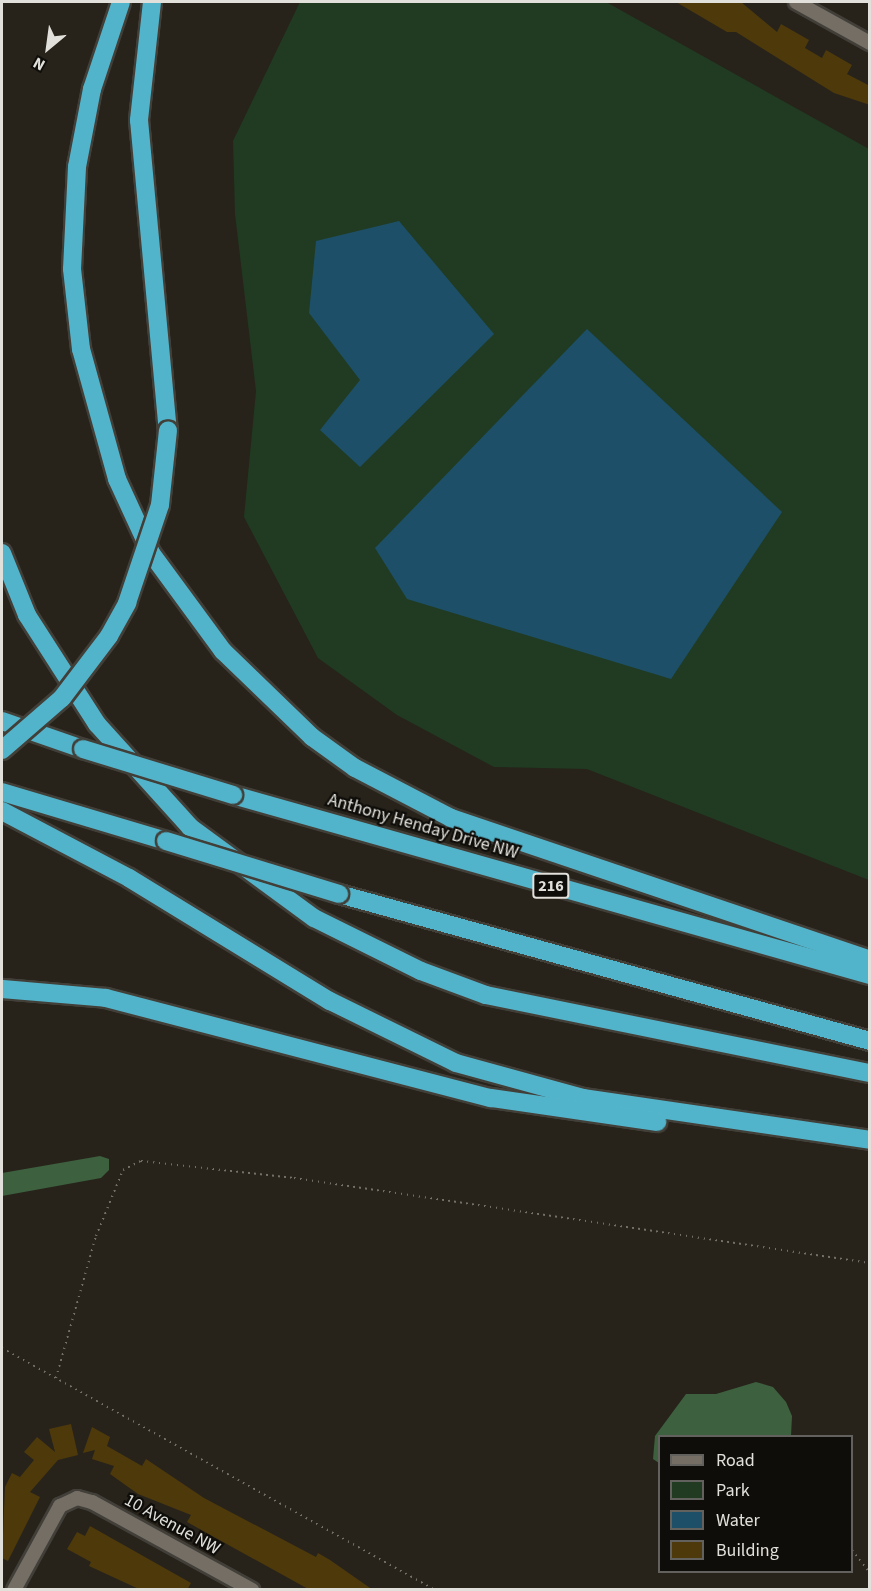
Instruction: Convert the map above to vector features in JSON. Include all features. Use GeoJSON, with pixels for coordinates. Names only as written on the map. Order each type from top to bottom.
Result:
{"type":"FeatureCollection","features":[{"type":"Feature","properties":{"kind":"highway"},"geometry":{"type":"LineString","coordinates":[[121,2],[92,89],[77,167],[72,269],[81,349],[117,479],[151,553],[223,651],[338,756],[451,818],[870,960]]}},
{"type":"Feature","properties":{"kind":"highway"},"geometry":{"type":"LineString","coordinates":[[2,750],[62,698],[109,636],[127,603],[160,505],[168,430],[139,120],[152,2]]}},
{"type":"Feature","properties":{"kind":"highway"},"geometry":{"type":"LineString","coordinates":[[2,553],[27,615],[111,741],[190,827],[314,918],[421,971],[486,995],[870,1073]]}},
{"type":"Feature","properties":{"kind":"highway","name":"Anthony Henday Drive NW"},"geometry":{"type":"LineString","coordinates":[[2,721],[83,749],[233,795],[870,975]]}},
{"type":"Feature","properties":{"kind":"highway"},"geometry":{"type":"LineString","coordinates":[[2,792],[339,894],[870,1041]]}},
{"type":"Feature","properties":{"kind":"highway"},"geometry":{"type":"LineString","coordinates":[[2,811],[129,878],[357,1016],[456,1063],[583,1098],[870,1140]]}},
{"type":"Feature","properties":{"kind":"highway"},"geometry":{"type":"LineString","coordinates":[[2,989],[106,998],[433,1084],[564,1112],[870,1146]]}},
{"type":"Feature","properties":{"kind":"street"},"geometry":{"type":"LineString","coordinates":[[796,2],[870,43]]}},
{"type":"Feature","properties":{"kind":"street","name":"10 Avenue NW"},"geometry":{"type":"LineString","coordinates":[[14,1590],[60,1506],[72,1499],[92,1502],[252,1590]]}},
{"type":"Feature","properties":{"kind":"path"},"geometry":{"type":"LineString","coordinates":[[56,1378],[96,1236],[123,1170],[141,1161],[294,1179],[870,1263]]}},
{"type":"Feature","properties":{"kind":"path"},"geometry":{"type":"LineString","coordinates":[[2,1348],[435,1590]]}},
{"type":"Feature","properties":{"kind":"path"},"geometry":{"type":"LineString","coordinates":[[853,1551],[870,1574]]}},
{"type":"Feature","properties":{"kind":"green space"},"geometry":{"type":"Polygon","coordinates":[[[300,2],[606,2],[869,149],[869,880],[587,769],[494,767],[397,715],[318,658],[244,517],[256,391],[235,214],[233,141],[300,2]]]}},
{"type":"Feature","properties":{"kind":"green space"},"geometry":{"type":"Polygon","coordinates":[[[100,1156],[109,1159],[109,1170],[101,1178],[2,1196],[2,1173],[100,1156]]]}},
{"type":"Feature","properties":{"kind":"green space"},"geometry":{"type":"Polygon","coordinates":[[[756,1382],[773,1387],[786,1402],[792,1416],[791,1435],[658,1435],[658,1462],[653,1459],[655,1436],[686,1394],[716,1394],[756,1382]]]}},
{"type":"Feature","properties":{"kind":"water"},"geometry":{"type":"Polygon","coordinates":[[[399,221],[494,334],[360,467],[320,430],[360,380],[309,313],[316,241],[399,221]]]}},
{"type":"Feature","properties":{"kind":"water"},"geometry":{"type":"Polygon","coordinates":[[[587,329],[782,512],[671,679],[407,599],[375,548],[587,329]]]}},
{"type":"Feature","properties":{"kind":"building"},"geometry":{"type":"Polygon","coordinates":[[[676,2],[741,2],[777,32],[781,24],[809,40],[805,48],[822,58],[826,50],[852,65],[847,74],[870,86],[870,105],[834,93],[736,32],[727,32],[676,2]]]}},
{"type":"Feature","properties":{"kind":"building"},"geometry":{"type":"Polygon","coordinates":[[[71,1424],[78,1455],[58,1460],[30,1492],[40,1497],[8,1561],[2,1558],[5,1487],[12,1473],[20,1477],[34,1460],[24,1452],[37,1437],[55,1452],[49,1429],[71,1424]]]}},
{"type":"Feature","properties":{"kind":"building"},"geometry":{"type":"Polygon","coordinates":[[[92,1427],[110,1437],[107,1446],[142,1466],[146,1459],[204,1498],[316,1557],[318,1553],[373,1590],[310,1590],[187,1522],[191,1515],[138,1494],[110,1474],[114,1466],[92,1459],[95,1450],[83,1453],[92,1427]]]}},
{"type":"Feature","properties":{"kind":"building"},"geometry":{"type":"Polygon","coordinates":[[[90,1526],[191,1583],[187,1590],[141,1590],[89,1566],[91,1562],[67,1549],[77,1532],[85,1536],[90,1526]]]}}]}
